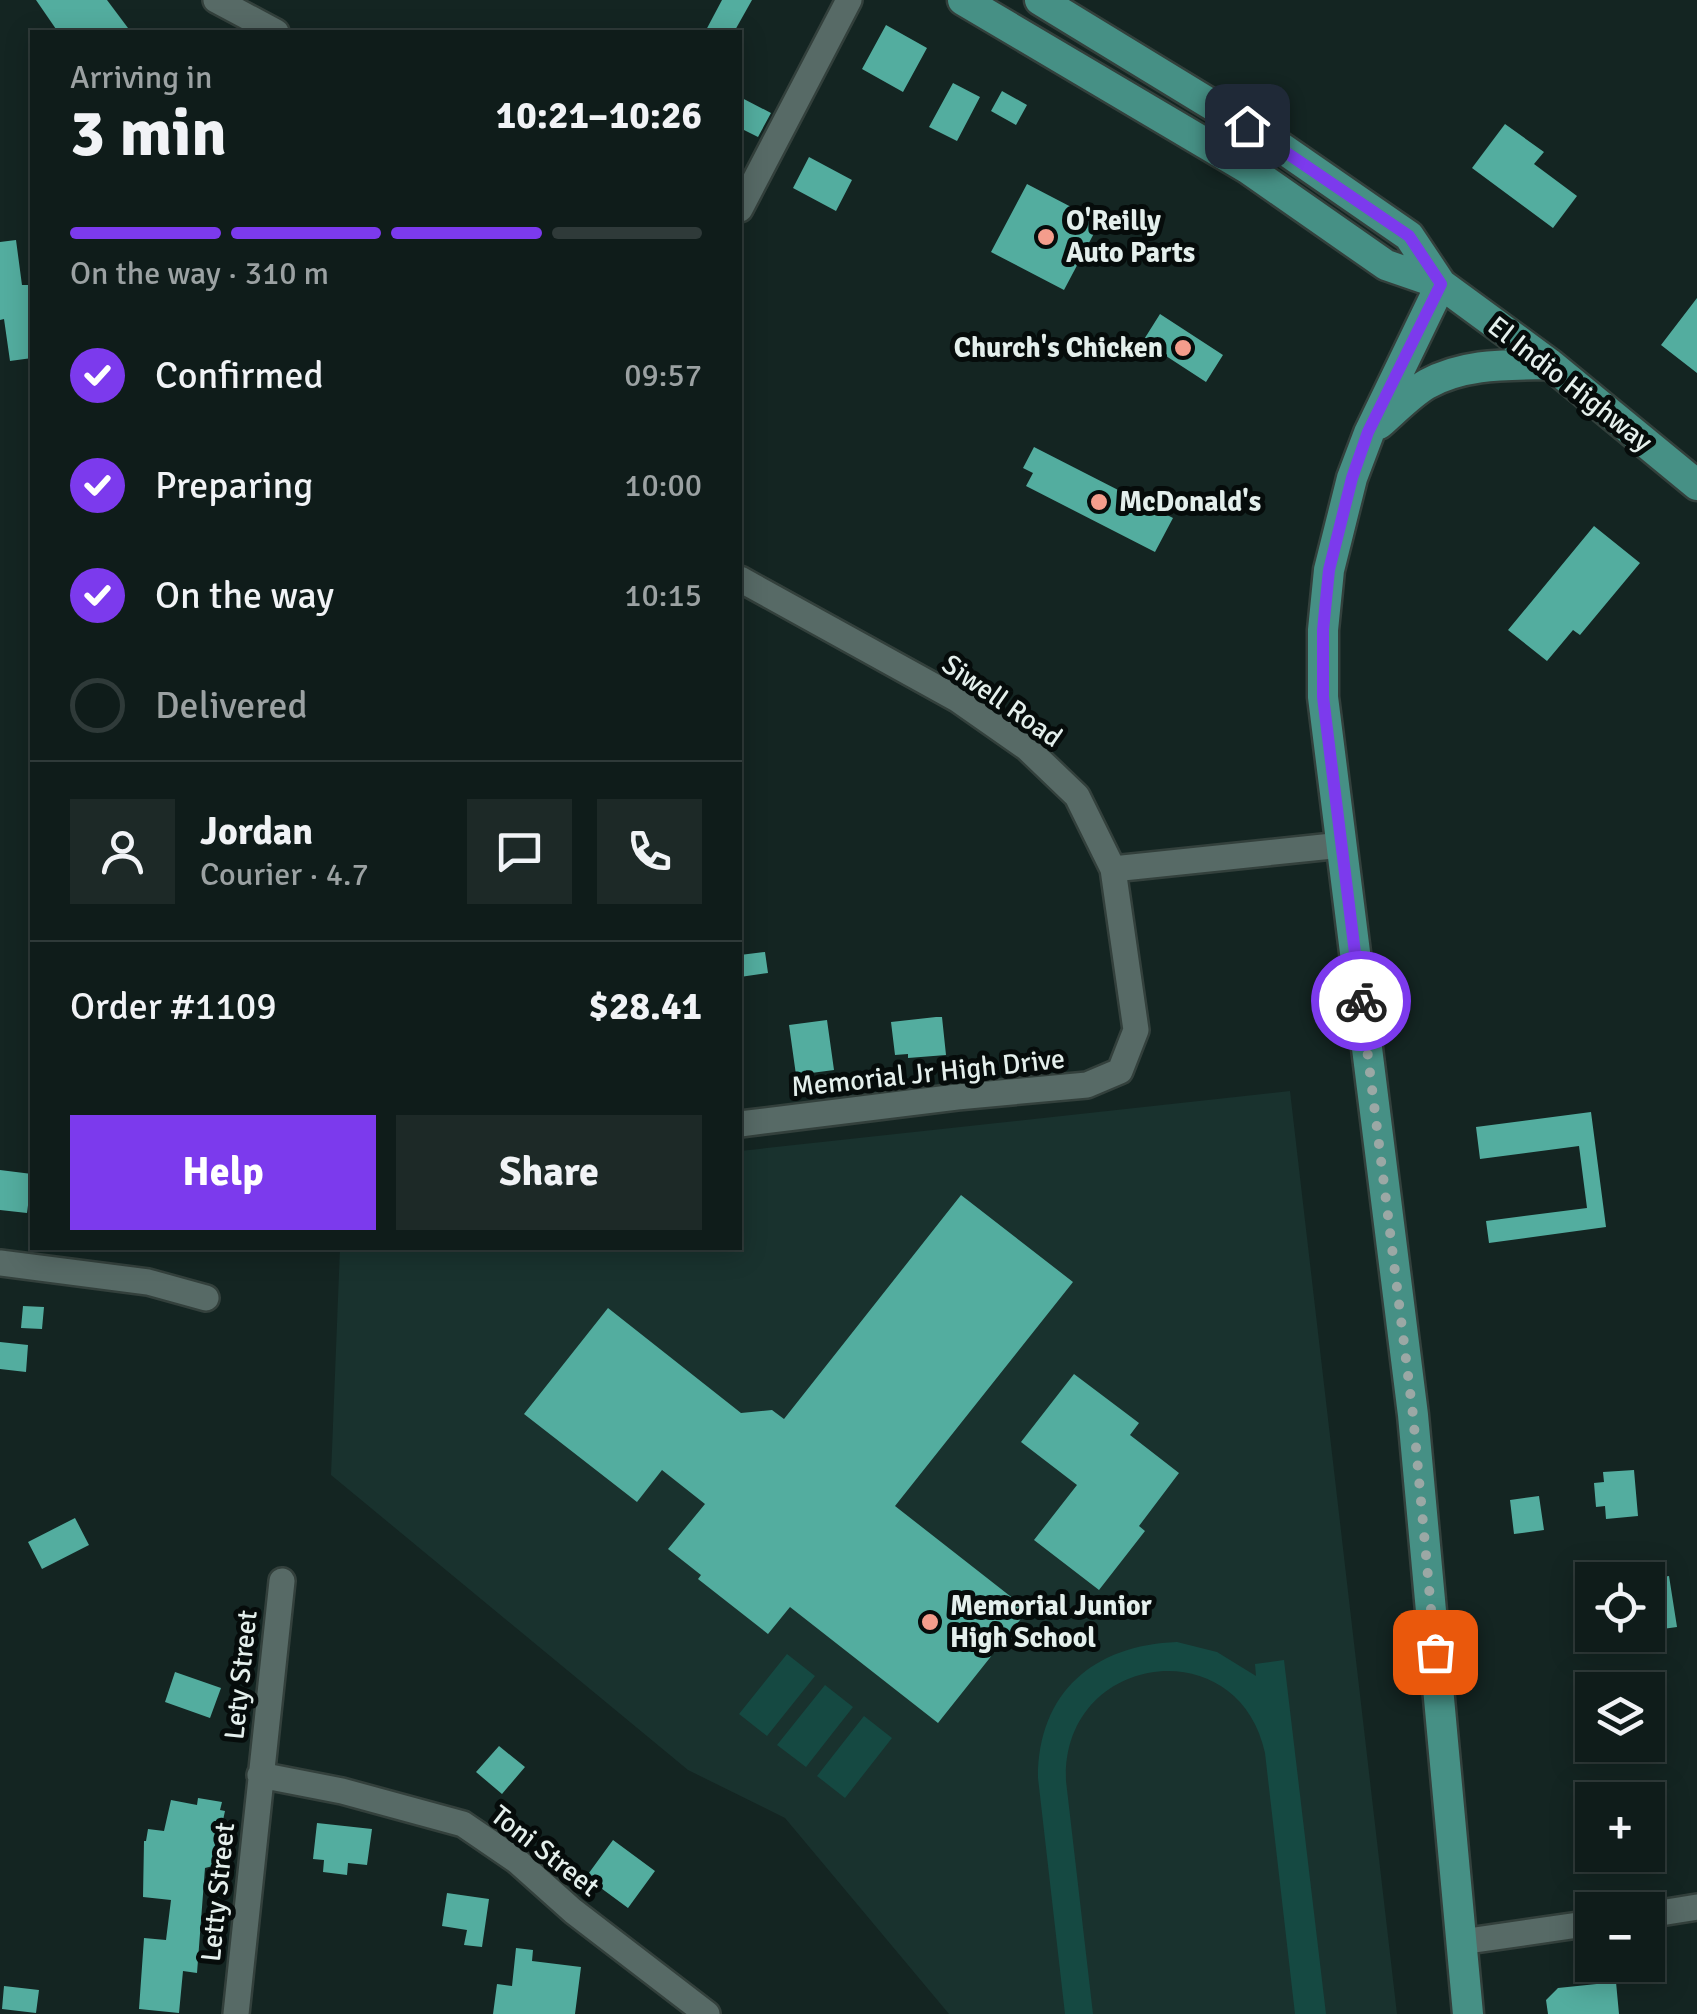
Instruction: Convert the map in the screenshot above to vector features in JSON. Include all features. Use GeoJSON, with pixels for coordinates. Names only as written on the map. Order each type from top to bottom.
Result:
{"type":"FeatureCollection","features":[{"type":"Feature","properties":{"kind":"main road","name":"El Indio Highway"},"geometry":{"type":"LineString","coordinates":[[964,0],[1247,168],[1386,265],[1441,284],[1550,364],[1697,485]]}},
{"type":"Feature","properties":{"kind":"main road","name":"El Indio Highway"},"geometry":{"type":"LineString","coordinates":[[1040,0],[1276,144],[1409,236],[1441,284]]}},
{"type":"Feature","properties":{"kind":"main road"},"geometry":{"type":"LineString","coordinates":[[1441,284],[1368,432],[1352,478],[1329,570],[1323,630],[1323,697],[1413,1415],[1468,2014]]}},
{"type":"Feature","properties":{"kind":"main road"},"geometry":{"type":"LineString","coordinates":[[1368,432],[1424,386],[1452,373],[1491,365],[1550,364]]}},
{"type":"Feature","properties":{"kind":"street"},"geometry":{"type":"LineString","coordinates":[[216,0],[272,30]]}},
{"type":"Feature","properties":{"kind":"street"},"geometry":{"type":"LineString","coordinates":[[742,205],[849,0]]}},
{"type":"Feature","properties":{"kind":"street","name":"Siwell Road"},"geometry":{"type":"LineString","coordinates":[[742,580],[957,699],[1027,748],[1077,796],[1113,869],[1136,1030],[1120,1070]]}},
{"type":"Feature","properties":{"kind":"street"},"geometry":{"type":"LineString","coordinates":[[1113,869],[1342,845]]}},
{"type":"Feature","properties":{"kind":"street","name":"Memorial Jr High Drive"},"geometry":{"type":"LineString","coordinates":[[742,1124],[957,1097],[1087,1086],[1120,1070]]}},
{"type":"Feature","properties":{"kind":"street"},"geometry":{"type":"LineString","coordinates":[[0,1263],[148,1282],[206,1298]]}},
{"type":"Feature","properties":{"kind":"street","name":"Lety Street"},"geometry":{"type":"LineString","coordinates":[[260,1775],[282,1581]]}},
{"type":"Feature","properties":{"kind":"street","name":"Letty Street"},"geometry":{"type":"LineString","coordinates":[[236,2014],[260,1775]]}},
{"type":"Feature","properties":{"kind":"street","name":"Toni Street"},"geometry":{"type":"LineString","coordinates":[[260,1775],[342,1791],[464,1824],[516,1860],[573,1911],[707,2014]]}},
{"type":"Feature","properties":{"kind":"street"},"geometry":{"type":"LineString","coordinates":[[1665,1912],[1697,1907]]}},
{"type":"Feature","properties":{"kind":"street"},"geometry":{"type":"LineString","coordinates":[[1461,1942],[1575,1925]]}},
{"type":"Feature","properties":{"kind":"shaded area","name":"Memorial Junior High School"},"geometry":{"type":"Polygon","coordinates":[[[1290,1091],[1397,2014],[949,2014],[785,1818],[688,1770],[331,1475],[340,1250],[742,1250],[742,1151],[1290,1091]]]}},
{"type":"Feature","properties":{"kind":"green space"},"geometry":{"type":"Polygon","coordinates":[[[1177,1642],[1217,1652],[1256,1676],[1255,1664],[1284,1660],[1326,2014],[1295,2014],[1265,1753],[1248,1713],[1222,1687],[1189,1673],[1154,1672],[1120,1683],[1091,1705],[1072,1738],[1066,1781],[1093,2014],[1065,2014],[1038,1778],[1048,1721],[1076,1679],[1097,1664],[1120,1652],[1177,1642]]]}},
{"type":"Feature","properties":{"kind":"green space"},"geometry":{"type":"Polygon","coordinates":[[[787,1654],[815,1676],[767,1736],[739,1714],[787,1654]]]}},
{"type":"Feature","properties":{"kind":"green space"},"geometry":{"type":"Polygon","coordinates":[[[825,1685],[853,1707],[806,1767],[777,1745],[825,1685]]]}},
{"type":"Feature","properties":{"kind":"green space"},"geometry":{"type":"Polygon","coordinates":[[[864,1716],[892,1738],[845,1798],[817,1776],[864,1716]]]}},
{"type":"Feature","properties":{"kind":"building"},"geometry":{"type":"Polygon","coordinates":[[[36,0],[107,0],[130,30],[57,30],[36,0]]]}},
{"type":"Feature","properties":{"kind":"building"},"geometry":{"type":"Polygon","coordinates":[[[722,0],[752,0],[735,30],[706,30],[722,0]]]}},
{"type":"Feature","properties":{"kind":"building"},"geometry":{"type":"Polygon","coordinates":[[[886,25],[927,48],[903,92],[862,69],[886,25]]]}},
{"type":"Feature","properties":{"kind":"building"},"geometry":{"type":"Polygon","coordinates":[[[953,83],[980,97],[957,141],[929,127],[953,83]]]}},
{"type":"Feature","properties":{"kind":"building"},"geometry":{"type":"Polygon","coordinates":[[[1002,91],[1027,105],[1016,125],[991,111],[1002,91]]]}},
{"type":"Feature","properties":{"kind":"building"},"geometry":{"type":"Polygon","coordinates":[[[742,98],[771,113],[758,137],[742,129],[742,98]]]}},
{"type":"Feature","properties":{"kind":"building"},"geometry":{"type":"Polygon","coordinates":[[[1505,124],[1544,152],[1534,164],[1577,196],[1553,228],[1472,168],[1505,124]]]}},
{"type":"Feature","properties":{"kind":"building"},"geometry":{"type":"Polygon","coordinates":[[[809,157],[852,180],[836,211],[793,188],[809,157]]]}},
{"type":"Feature","properties":{"kind":"building","name":"O'Reilly Auto Parts"},"geometry":{"type":"Polygon","coordinates":[[[1027,184],[1100,222],[1064,290],[991,252],[1027,184]]]}},
{"type":"Feature","properties":{"kind":"building"},"geometry":{"type":"Polygon","coordinates":[[[16,240],[22,285],[28,285],[30,358],[10,361],[4,319],[0,320],[0,242],[16,240]]]}},
{"type":"Feature","properties":{"kind":"building"},"geometry":{"type":"Polygon","coordinates":[[[1697,298],[1697,373],[1661,345],[1697,298]]]}},
{"type":"Feature","properties":{"kind":"building","name":"Church's Chicken"},"geometry":{"type":"Polygon","coordinates":[[[1160,314],[1223,355],[1206,382],[1143,341],[1160,314]]]}},
{"type":"Feature","properties":{"kind":"building","name":"McDonald's"},"geometry":{"type":"Polygon","coordinates":[[[1034,447],[1173,518],[1155,552],[1026,486],[1033,473],[1023,468],[1034,447]]]}},
{"type":"Feature","properties":{"kind":"building"},"geometry":{"type":"Polygon","coordinates":[[[1594,526],[1640,563],[1580,635],[1573,630],[1547,661],[1508,630],[1594,526]]]}},
{"type":"Feature","properties":{"kind":"building"},"geometry":{"type":"Polygon","coordinates":[[[765,952],[768,973],[742,977],[742,955],[765,952]]]}},
{"type":"Feature","properties":{"kind":"building"},"geometry":{"type":"Polygon","coordinates":[[[942,1017],[946,1055],[895,1055],[891,1022],[942,1017]]]}},
{"type":"Feature","properties":{"kind":"building"},"geometry":{"type":"Polygon","coordinates":[[[827,1020],[834,1070],[796,1075],[789,1025],[827,1020]]]}},
{"type":"Feature","properties":{"kind":"building"},"geometry":{"type":"Polygon","coordinates":[[[1591,1112],[1606,1227],[1489,1243],[1486,1221],[1587,1208],[1579,1146],[1480,1159],[1476,1127],[1591,1112]]]}},
{"type":"Feature","properties":{"kind":"building"},"geometry":{"type":"Polygon","coordinates":[[[0,1170],[30,1174],[27,1213],[0,1210],[0,1170]]]}},
{"type":"Feature","properties":{"kind":"building"},"geometry":{"type":"Polygon","coordinates":[[[961,1195],[1073,1282],[895,1506],[1028,1610],[938,1723],[790,1607],[768,1634],[698,1579],[701,1575],[668,1549],[705,1504],[662,1470],[637,1502],[524,1414],[608,1308],[741,1413],[772,1410],[784,1419],[961,1195]]]}},
{"type":"Feature","properties":{"kind":"building"},"geometry":{"type":"Polygon","coordinates":[[[23,1306],[44,1307],[42,1329],[21,1328],[23,1306]]]}},
{"type":"Feature","properties":{"kind":"building"},"geometry":{"type":"Polygon","coordinates":[[[0,1342],[28,1345],[26,1372],[0,1369],[0,1342]]]}},
{"type":"Feature","properties":{"kind":"building"},"geometry":{"type":"Polygon","coordinates":[[[1074,1374],[1139,1423],[1130,1435],[1179,1473],[1139,1526],[1145,1531],[1099,1590],[1034,1540],[1077,1485],[1021,1442],[1074,1374]]]}},
{"type":"Feature","properties":{"kind":"building"},"geometry":{"type":"Polygon","coordinates":[[[1634,1470],[1638,1516],[1606,1519],[1605,1506],[1596,1507],[1594,1483],[1604,1482],[1603,1472],[1634,1470]]]}},
{"type":"Feature","properties":{"kind":"building"},"geometry":{"type":"Polygon","coordinates":[[[1539,1496],[1544,1530],[1514,1534],[1510,1500],[1539,1496]]]}},
{"type":"Feature","properties":{"kind":"building"},"geometry":{"type":"Polygon","coordinates":[[[75,1518],[89,1545],[42,1569],[28,1542],[75,1518]]]}},
{"type":"Feature","properties":{"kind":"building"},"geometry":{"type":"Polygon","coordinates":[[[1669,1576],[1677,1627],[1665,1629],[1665,1577],[1669,1576]]]}},
{"type":"Feature","properties":{"kind":"building"},"geometry":{"type":"Polygon","coordinates":[[[175,1672],[221,1688],[210,1718],[165,1702],[175,1672]]]}},
{"type":"Feature","properties":{"kind":"building"},"geometry":{"type":"Polygon","coordinates":[[[499,1746],[525,1767],[502,1794],[476,1772],[499,1746]]]}},
{"type":"Feature","properties":{"kind":"building"},"geometry":{"type":"Polygon","coordinates":[[[198,1798],[222,1802],[220,1810],[225,1811],[220,1834],[217,1833],[213,1866],[205,1868],[197,1973],[183,1971],[179,2013],[139,2009],[144,1938],[166,1940],[171,1900],[143,1897],[144,1841],[148,1829],[164,1831],[171,1800],[197,1805],[198,1798]]]}},
{"type":"Feature","properties":{"kind":"building"},"geometry":{"type":"Polygon","coordinates":[[[317,1823],[372,1829],[367,1865],[348,1863],[347,1875],[323,1872],[324,1860],[313,1859],[317,1823]]]}},
{"type":"Feature","properties":{"kind":"building"},"geometry":{"type":"Polygon","coordinates":[[[613,1840],[655,1871],[628,1908],[586,1877],[613,1840]]]}},
{"type":"Feature","properties":{"kind":"building"},"geometry":{"type":"Polygon","coordinates":[[[447,1893],[489,1899],[482,1947],[464,1945],[467,1930],[442,1926],[447,1893]]]}},
{"type":"Feature","properties":{"kind":"building"},"geometry":{"type":"Polygon","coordinates":[[[516,1948],[533,1950],[532,1961],[581,1967],[575,2014],[493,2014],[497,1984],[512,1986],[516,1948]]]}},
{"type":"Feature","properties":{"kind":"building"},"geometry":{"type":"Polygon","coordinates":[[[1616,1982],[1619,2014],[1548,2014],[1546,2000],[1558,1988],[1616,1982]]]}},
{"type":"Feature","properties":{"kind":"building"},"geometry":{"type":"Polygon","coordinates":[[[4,1986],[39,1990],[36,2013],[2,2009],[4,1986]]]}},
{"type":"Feature","properties":{"kind":"way so far"},"geometry":{"type":"LineString","coordinates":[[1361,1001],[1413,1415],[1435,1652]]}},
{"type":"Feature","properties":{"kind":"place","name":"O'Reilly Auto Parts"},"geometry":{"type":"Point","coordinates":[1046,237]}},
{"type":"Feature","properties":{"kind":"place","name":"Church's Chicken"},"geometry":{"type":"Point","coordinates":[1183,348]}},
{"type":"Feature","properties":{"kind":"place","name":"McDonald's"},"geometry":{"type":"Point","coordinates":[1099,502]}},
{"type":"Feature","properties":{"kind":"place","name":"Memorial Junior High School"},"geometry":{"type":"Point","coordinates":[930,1622]}},
{"type":"Feature","properties":{"kind":"route"},"geometry":{"type":"LineString","coordinates":[[1247,126],[1409,236],[1441,284],[1368,432],[1329,570],[1323,630],[1323,697],[1361,1001]]}}]}
